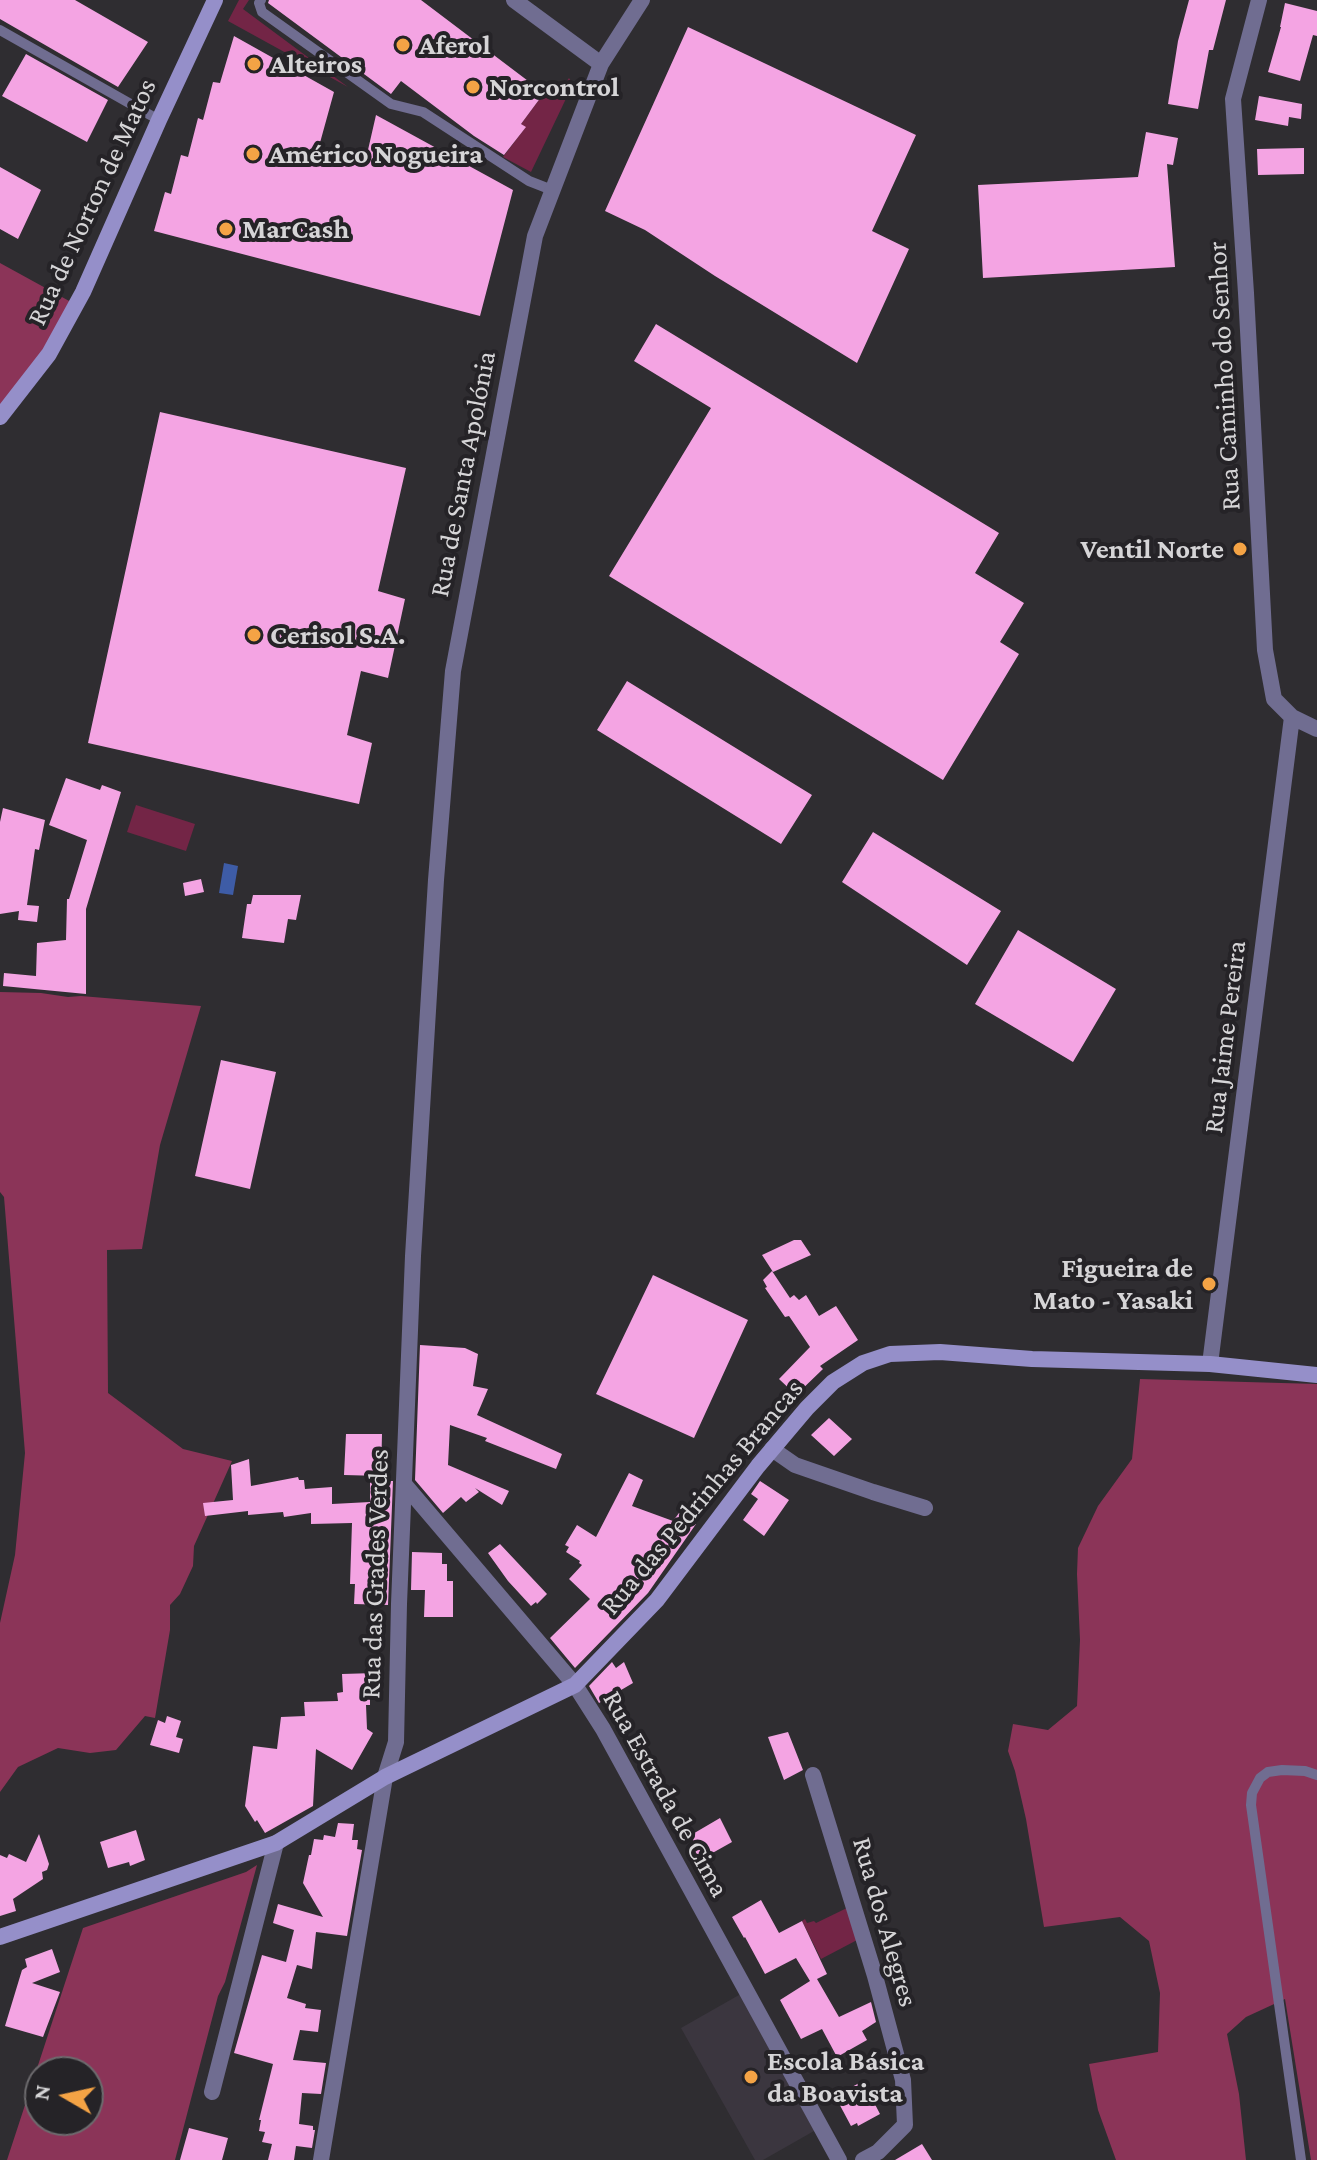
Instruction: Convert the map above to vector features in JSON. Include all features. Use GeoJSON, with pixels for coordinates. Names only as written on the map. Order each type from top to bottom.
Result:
{"type":"FeatureCollection","features":[{"type":"Feature","properties":{"kind":"street","name":"Rua de Norton de Matos"},"geometry":{"type":"LineString","coordinates":[[0,417],[49,354],[83,292],[215,0]]}},
{"type":"Feature","properties":{"kind":"street"},"geometry":{"type":"LineString","coordinates":[[514,0],[601,64]]}},
{"type":"Feature","properties":{"kind":"street","name":"Rua de Santa Apolónia"},"geometry":{"type":"LineString","coordinates":[[430,983],[453,671],[535,236],[601,64],[642,0]]}},
{"type":"Feature","properties":{"kind":"street","name":"Rua Caminho do Senhor"},"geometry":{"type":"LineString","coordinates":[[1259,0],[1233,99],[1265,650],[1274,699],[1292,717]]}},
{"type":"Feature","properties":{"kind":"street"},"geometry":{"type":"LineString","coordinates":[[1292,717],[1317,729]]}},
{"type":"Feature","properties":{"kind":"street","name":"Rua Jaime Pereira"},"geometry":{"type":"LineString","coordinates":[[1210,1364],[1292,717]]}},
{"type":"Feature","properties":{"kind":"street","name":"Rua das Grades Verdes"},"geometry":{"type":"LineString","coordinates":[[321,2160],[385,1777],[396,1742],[413,1256],[430,983]]}},
{"type":"Feature","properties":{"kind":"street","name":"Rua das Pedrinhas Brancas"},"geometry":{"type":"LineString","coordinates":[[0,1937],[276,1843],[385,1777],[575,1685],[657,1600],[807,1408],[833,1382],[863,1363],[890,1354],[940,1352],[1032,1359],[1210,1364],[1317,1375]]}},
{"type":"Feature","properties":{"kind":"street"},"geometry":{"type":"LineString","coordinates":[[772,1449],[795,1465],[925,1508]]}},
{"type":"Feature","properties":{"kind":"street","name":"Rua Estrada de Cima"},"geometry":{"type":"LineString","coordinates":[[404,1484],[575,1685],[603,1729],[839,2160]]}},
{"type":"Feature","properties":{"kind":"street","name":"Rua dos Alegres"},"geometry":{"type":"LineString","coordinates":[[813,1775],[903,2080],[905,2125],[878,2152],[863,2160]]}},
{"type":"Feature","properties":{"kind":"street"},"geometry":{"type":"LineString","coordinates":[[212,2092],[276,1843]]}},
{"type":"Feature","properties":{"kind":"lane"},"geometry":{"type":"LineString","coordinates":[[261,0],[262,12],[391,104],[423,112],[529,181],[552,190]]}},
{"type":"Feature","properties":{"kind":"lane"},"geometry":{"type":"LineString","coordinates":[[0,30],[159,120]]}},
{"type":"Feature","properties":{"kind":"lane"},"geometry":{"type":"LineString","coordinates":[[1301,2160],[1251,1805],[1252,1793],[1260,1778],[1268,1772],[1305,1771],[1317,1775]]}},
{"type":"Feature","properties":{"kind":"shaded area"},"geometry":{"type":"Polygon","coordinates":[[[239,0],[249,0],[243,9],[348,87],[228,21],[239,0]]]}},
{"type":"Feature","properties":{"kind":"shaded area"},"geometry":{"type":"Polygon","coordinates":[[[569,78],[573,84],[531,172],[503,157],[525,128],[521,124],[544,93],[554,99],[569,78]]]}},
{"type":"Feature","properties":{"kind":"shaded area"},"geometry":{"type":"Polygon","coordinates":[[[0,263],[71,302],[52,346],[0,419],[0,263]]]}},
{"type":"Feature","properties":{"kind":"shaded area"},"geometry":{"type":"Polygon","coordinates":[[[136,805],[195,824],[186,851],[127,832],[136,805]]]}},
{"type":"Feature","properties":{"kind":"shaded area"},"geometry":{"type":"Polygon","coordinates":[[[0,992],[201,1006],[160,1145],[142,1249],[107,1250],[108,1393],[183,1449],[232,1461],[194,1546],[193,1566],[180,1594],[170,1605],[170,1630],[155,1718],[145,1716],[116,1750],[90,1753],[58,1748],[18,1767],[0,1792],[0,1623],[15,1555],[25,1453],[4,1197],[0,1192],[0,992]]]}},
{"type":"Feature","properties":{"kind":"shaded area"},"geometry":{"type":"Polygon","coordinates":[[[1140,1379],[1317,1384],[1317,2160],[1311,2160],[1285,1999],[1246,2017],[1227,2034],[1239,2094],[1246,2160],[1116,2160],[1098,2110],[1089,2064],[1158,2052],[1160,1993],[1149,1941],[1120,1917],[1044,1927],[1026,1819],[1008,1751],[1013,1724],[1048,1730],[1077,1706],[1080,1640],[1078,1548],[1098,1506],[1132,1459],[1140,1379]]]}},
{"type":"Feature","properties":{"kind":"shaded area"},"geometry":{"type":"Polygon","coordinates":[[[257,1865],[225,1982],[218,1996],[175,2160],[7,2160],[24,2108],[24,2136],[104,2136],[104,2056],[41,2056],[83,1928],[246,1872],[257,1865]]]}},
{"type":"Feature","properties":{"kind":"shaded area"},"geometry":{"type":"Polygon","coordinates":[[[849,1907],[859,1939],[821,1959],[802,1921],[805,1919],[807,1923],[816,1923],[849,1907]]]}},
{"type":"Feature","properties":{"kind":"shaded area","name":"Escola Básica da Boavista"},"geometry":{"type":"Polygon","coordinates":[[[746,1991],[821,2127],[763,2160],[755,2160],[681,2028],[746,1991]]]}},
{"type":"Feature","properties":{"kind":"water"},"geometry":{"type":"Polygon","coordinates":[[[224,863],[238,866],[233,895],[219,893],[224,863]]]}},
{"type":"Feature","properties":{"kind":"building"},"geometry":{"type":"Polygon","coordinates":[[[0,0],[75,0],[148,42],[118,87],[0,19],[0,0]]]}},
{"type":"Feature","properties":{"kind":"building"},"geometry":{"type":"Polygon","coordinates":[[[269,0],[421,0],[544,93],[521,124],[526,127],[504,155],[401,81],[391,94],[268,3],[269,0]]]}},
{"type":"Feature","properties":{"kind":"building"},"geometry":{"type":"Polygon","coordinates":[[[1189,0],[1226,0],[1213,50],[1209,50],[1198,109],[1168,104],[1178,41],[1189,0]]]}},
{"type":"Feature","properties":{"kind":"building"},"geometry":{"type":"Polygon","coordinates":[[[1285,3],[1317,11],[1317,36],[1313,35],[1300,81],[1268,72],[1285,3]]]}},
{"type":"Feature","properties":{"kind":"building"},"geometry":{"type":"Polygon","coordinates":[[[688,27],[916,135],[872,231],[909,249],[857,363],[645,230],[605,211],[688,27]]]}},
{"type":"Feature","properties":{"kind":"building"},"geometry":{"type":"Polygon","coordinates":[[[234,36],[334,92],[318,150],[365,163],[376,115],[513,190],[480,316],[154,231],[165,192],[171,194],[181,155],[188,157],[198,118],[203,120],[213,82],[220,83],[234,36]]]}},
{"type":"Feature","properties":{"kind":"building"},"geometry":{"type":"Polygon","coordinates":[[[26,54],[108,100],[87,142],[2,96],[26,54]]]}},
{"type":"Feature","properties":{"kind":"building"},"geometry":{"type":"Polygon","coordinates":[[[1259,96],[1302,104],[1301,119],[1289,117],[1288,126],[1255,120],[1259,96]]]}},
{"type":"Feature","properties":{"kind":"building"},"geometry":{"type":"Polygon","coordinates":[[[1146,132],[1178,138],[1173,165],[1167,164],[1175,267],[983,278],[978,185],[1138,177],[1146,132]]]}},
{"type":"Feature","properties":{"kind":"building"},"geometry":{"type":"Polygon","coordinates":[[[1304,148],[1304,174],[1258,175],[1257,149],[1304,148]]]}},
{"type":"Feature","properties":{"kind":"building"},"geometry":{"type":"Polygon","coordinates":[[[0,167],[41,190],[18,239],[0,229],[0,167]]]}},
{"type":"Feature","properties":{"kind":"building"},"geometry":{"type":"Polygon","coordinates":[[[656,324],[999,533],[975,573],[1024,603],[1000,642],[1019,654],[943,780],[609,576],[711,408],[634,361],[656,324]]]}},
{"type":"Feature","properties":{"kind":"building","name":"Cerisol S.A."},"geometry":{"type":"Polygon","coordinates":[[[160,412],[406,468],[378,591],[405,599],[388,678],[361,671],[347,735],[372,743],[359,804],[88,743],[160,412]]]}},
{"type":"Feature","properties":{"kind":"building"},"geometry":{"type":"Polygon","coordinates":[[[627,681],[812,795],[781,844],[597,730],[627,681]]]}},
{"type":"Feature","properties":{"kind":"building"},"geometry":{"type":"Polygon","coordinates":[[[66,778],[100,790],[102,785],[121,792],[86,909],[86,994],[3,986],[4,973],[36,976],[37,943],[66,940],[67,899],[87,840],[49,825],[66,778]]]}},
{"type":"Feature","properties":{"kind":"building"},"geometry":{"type":"Polygon","coordinates":[[[3,808],[45,820],[39,850],[35,849],[27,905],[39,906],[37,922],[18,920],[19,911],[0,914],[0,822],[3,808]]]}},
{"type":"Feature","properties":{"kind":"building"},"geometry":{"type":"Polygon","coordinates":[[[873,832],[1001,911],[967,965],[842,882],[873,832]]]}},
{"type":"Feature","properties":{"kind":"building"},"geometry":{"type":"Polygon","coordinates":[[[201,879],[204,892],[185,896],[183,883],[201,879]]]}},
{"type":"Feature","properties":{"kind":"building"},"geometry":{"type":"Polygon","coordinates":[[[253,895],[301,895],[296,920],[288,919],[284,943],[242,938],[247,904],[251,904],[253,895]]]}},
{"type":"Feature","properties":{"kind":"building"},"geometry":{"type":"Polygon","coordinates":[[[1018,930],[1116,989],[1073,1062],[975,1004],[1018,930]]]}},
{"type":"Feature","properties":{"kind":"building"},"geometry":{"type":"Polygon","coordinates":[[[221,1060],[276,1072],[250,1189],[195,1176],[221,1060]]]}},
{"type":"Feature","properties":{"kind":"building"},"geometry":{"type":"Polygon","coordinates":[[[794,1240],[801,1240],[811,1255],[773,1272],[762,1255],[794,1240]]]}},
{"type":"Feature","properties":{"kind":"building"},"geometry":{"type":"Polygon","coordinates":[[[772,1271],[790,1298],[794,1295],[799,1300],[806,1295],[819,1316],[836,1306],[858,1340],[820,1366],[823,1369],[796,1395],[779,1379],[810,1347],[765,1288],[763,1280],[772,1271]]]}},
{"type":"Feature","properties":{"kind":"building"},"geometry":{"type":"Polygon","coordinates":[[[653,1275],[748,1320],[694,1438],[596,1394],[653,1275]]]}},
{"type":"Feature","properties":{"kind":"building"},"geometry":{"type":"Polygon","coordinates":[[[420,1345],[465,1348],[478,1354],[473,1386],[488,1389],[477,1415],[562,1454],[556,1469],[450,1425],[448,1465],[509,1491],[502,1505],[475,1488],[479,1492],[466,1502],[461,1497],[443,1513],[415,1480],[420,1345]]]}},
{"type":"Feature","properties":{"kind":"building"},"geometry":{"type":"Polygon","coordinates":[[[829,1418],[852,1439],[834,1456],[811,1435],[829,1418]]]}},
{"type":"Feature","properties":{"kind":"building"},"geometry":{"type":"Polygon","coordinates":[[[346,1434],[382,1434],[381,1476],[344,1475],[346,1434]]]}},
{"type":"Feature","properties":{"kind":"building"},"geometry":{"type":"Polygon","coordinates":[[[249,1459],[251,1486],[298,1477],[304,1480],[305,1489],[332,1487],[332,1504],[370,1502],[370,1481],[393,1481],[388,1605],[354,1604],[355,1584],[350,1584],[352,1523],[311,1524],[311,1513],[284,1517],[283,1512],[248,1515],[248,1511],[205,1516],[203,1503],[233,1500],[231,1465],[249,1459]]]}},
{"type":"Feature","properties":{"kind":"building"},"geometry":{"type":"Polygon","coordinates":[[[629,1473],[643,1480],[632,1506],[673,1521],[679,1513],[696,1524],[648,1593],[575,1668],[550,1638],[590,1599],[569,1579],[582,1565],[566,1552],[569,1547],[565,1545],[577,1525],[596,1537],[629,1473]]]}},
{"type":"Feature","properties":{"kind":"building"},"geometry":{"type":"Polygon","coordinates":[[[760,1481],[789,1500],[764,1536],[743,1520],[758,1499],[751,1494],[760,1481]]]}},
{"type":"Feature","properties":{"kind":"building"},"geometry":{"type":"Polygon","coordinates":[[[500,1544],[547,1594],[537,1604],[531,1606],[488,1553],[500,1544]]]}},
{"type":"Feature","properties":{"kind":"building"},"geometry":{"type":"Polygon","coordinates":[[[412,1552],[442,1553],[442,1564],[447,1564],[447,1581],[453,1581],[453,1617],[424,1617],[425,1590],[411,1590],[412,1552]]]}},
{"type":"Feature","properties":{"kind":"building"},"geometry":{"type":"Polygon","coordinates":[[[612,1662],[616,1668],[624,1662],[633,1683],[599,1703],[589,1686],[612,1662]]]}},
{"type":"Feature","properties":{"kind":"building"},"geometry":{"type":"Polygon","coordinates":[[[375,1673],[376,1696],[370,1696],[370,1705],[366,1705],[367,1729],[373,1733],[352,1770],[316,1749],[313,1806],[265,1833],[245,1806],[253,1746],[277,1749],[281,1717],[305,1716],[304,1702],[338,1701],[337,1693],[343,1692],[342,1674],[375,1673]]]}},
{"type":"Feature","properties":{"kind":"building"},"geometry":{"type":"Polygon","coordinates":[[[167,1716],[181,1721],[176,1737],[183,1739],[179,1753],[150,1745],[158,1720],[165,1723],[167,1716]]]}},
{"type":"Feature","properties":{"kind":"building"},"geometry":{"type":"Polygon","coordinates":[[[788,1732],[803,1770],[784,1780],[768,1737],[788,1732]]]}},
{"type":"Feature","properties":{"kind":"building"},"geometry":{"type":"Polygon","coordinates":[[[720,1818],[732,1842],[700,1860],[691,1835],[720,1818]]]}},
{"type":"Feature","properties":{"kind":"building"},"geometry":{"type":"Polygon","coordinates":[[[338,1823],[354,1824],[352,1840],[358,1840],[357,1849],[362,1850],[347,1936],[316,1932],[312,1969],[297,1965],[287,1998],[306,2004],[305,2008],[321,2010],[318,2032],[300,2030],[293,2060],[326,2063],[321,2094],[302,2093],[299,2124],[313,2126],[312,2148],[296,2146],[294,2160],[268,2160],[272,2144],[262,2142],[265,2132],[259,2131],[259,2120],[273,2064],[234,2053],[262,1955],[286,1962],[294,1930],[273,1923],[278,1904],[323,1917],[303,1883],[314,1839],[323,1840],[324,1835],[335,1837],[338,1823]]]}},
{"type":"Feature","properties":{"kind":"building"},"geometry":{"type":"Polygon","coordinates":[[[136,1830],[145,1860],[130,1866],[129,1862],[108,1868],[100,1842],[136,1830]]]}},
{"type":"Feature","properties":{"kind":"building"},"geometry":{"type":"Polygon","coordinates":[[[39,1834],[49,1864],[47,1870],[42,1872],[43,1879],[13,1899],[16,1911],[0,1916],[0,1855],[7,1858],[9,1854],[26,1862],[39,1834]]]}},
{"type":"Feature","properties":{"kind":"building"},"geometry":{"type":"Polygon","coordinates":[[[761,1900],[779,1933],[802,1921],[827,1974],[817,1979],[839,2017],[871,2002],[876,2022],[862,2031],[867,2040],[837,2057],[822,2029],[801,2039],[780,2000],[810,1981],[796,1958],[765,1974],[732,1917],[761,1900]]]}},
{"type":"Feature","properties":{"kind":"building"},"geometry":{"type":"Polygon","coordinates":[[[52,1949],[60,1972],[32,1983],[60,1992],[43,2037],[5,2026],[22,1970],[27,1967],[25,1959],[52,1949]]]}},
{"type":"Feature","properties":{"kind":"building"},"geometry":{"type":"Polygon","coordinates":[[[863,2081],[880,2114],[858,2126],[857,2123],[851,2126],[835,2096],[863,2081]]]}},
{"type":"Feature","properties":{"kind":"building"},"geometry":{"type":"Polygon","coordinates":[[[189,2128],[228,2138],[222,2160],[180,2160],[189,2128]]]}},
{"type":"Feature","properties":{"kind":"building"},"geometry":{"type":"Polygon","coordinates":[[[922,2144],[932,2160],[895,2160],[922,2144]]]}},
{"type":"Feature","properties":{"kind":"place","name":"Aferol"},"geometry":{"type":"Point","coordinates":[403,45]}},
{"type":"Feature","properties":{"kind":"place","name":"Alteiros"},"geometry":{"type":"Point","coordinates":[254,64]}},
{"type":"Feature","properties":{"kind":"place","name":"Norcontrol"},"geometry":{"type":"Point","coordinates":[473,87]}},
{"type":"Feature","properties":{"kind":"place","name":"Américo Nogueira"},"geometry":{"type":"Point","coordinates":[253,154]}},
{"type":"Feature","properties":{"kind":"place","name":"MarCash"},"geometry":{"type":"Point","coordinates":[226,229]}},
{"type":"Feature","properties":{"kind":"place","name":"Ventil Norte"},"geometry":{"type":"Point","coordinates":[1240,549]}},
{"type":"Feature","properties":{"kind":"place","name":"Cerisol S.A."},"geometry":{"type":"Point","coordinates":[254,635]}},
{"type":"Feature","properties":{"kind":"place","name":"Figueira de Mato - Yasaki"},"geometry":{"type":"Point","coordinates":[1209,1284]}},
{"type":"Feature","properties":{"kind":"place","name":"Escola Básica da Boavista"},"geometry":{"type":"Point","coordinates":[751,2077]}}]}
